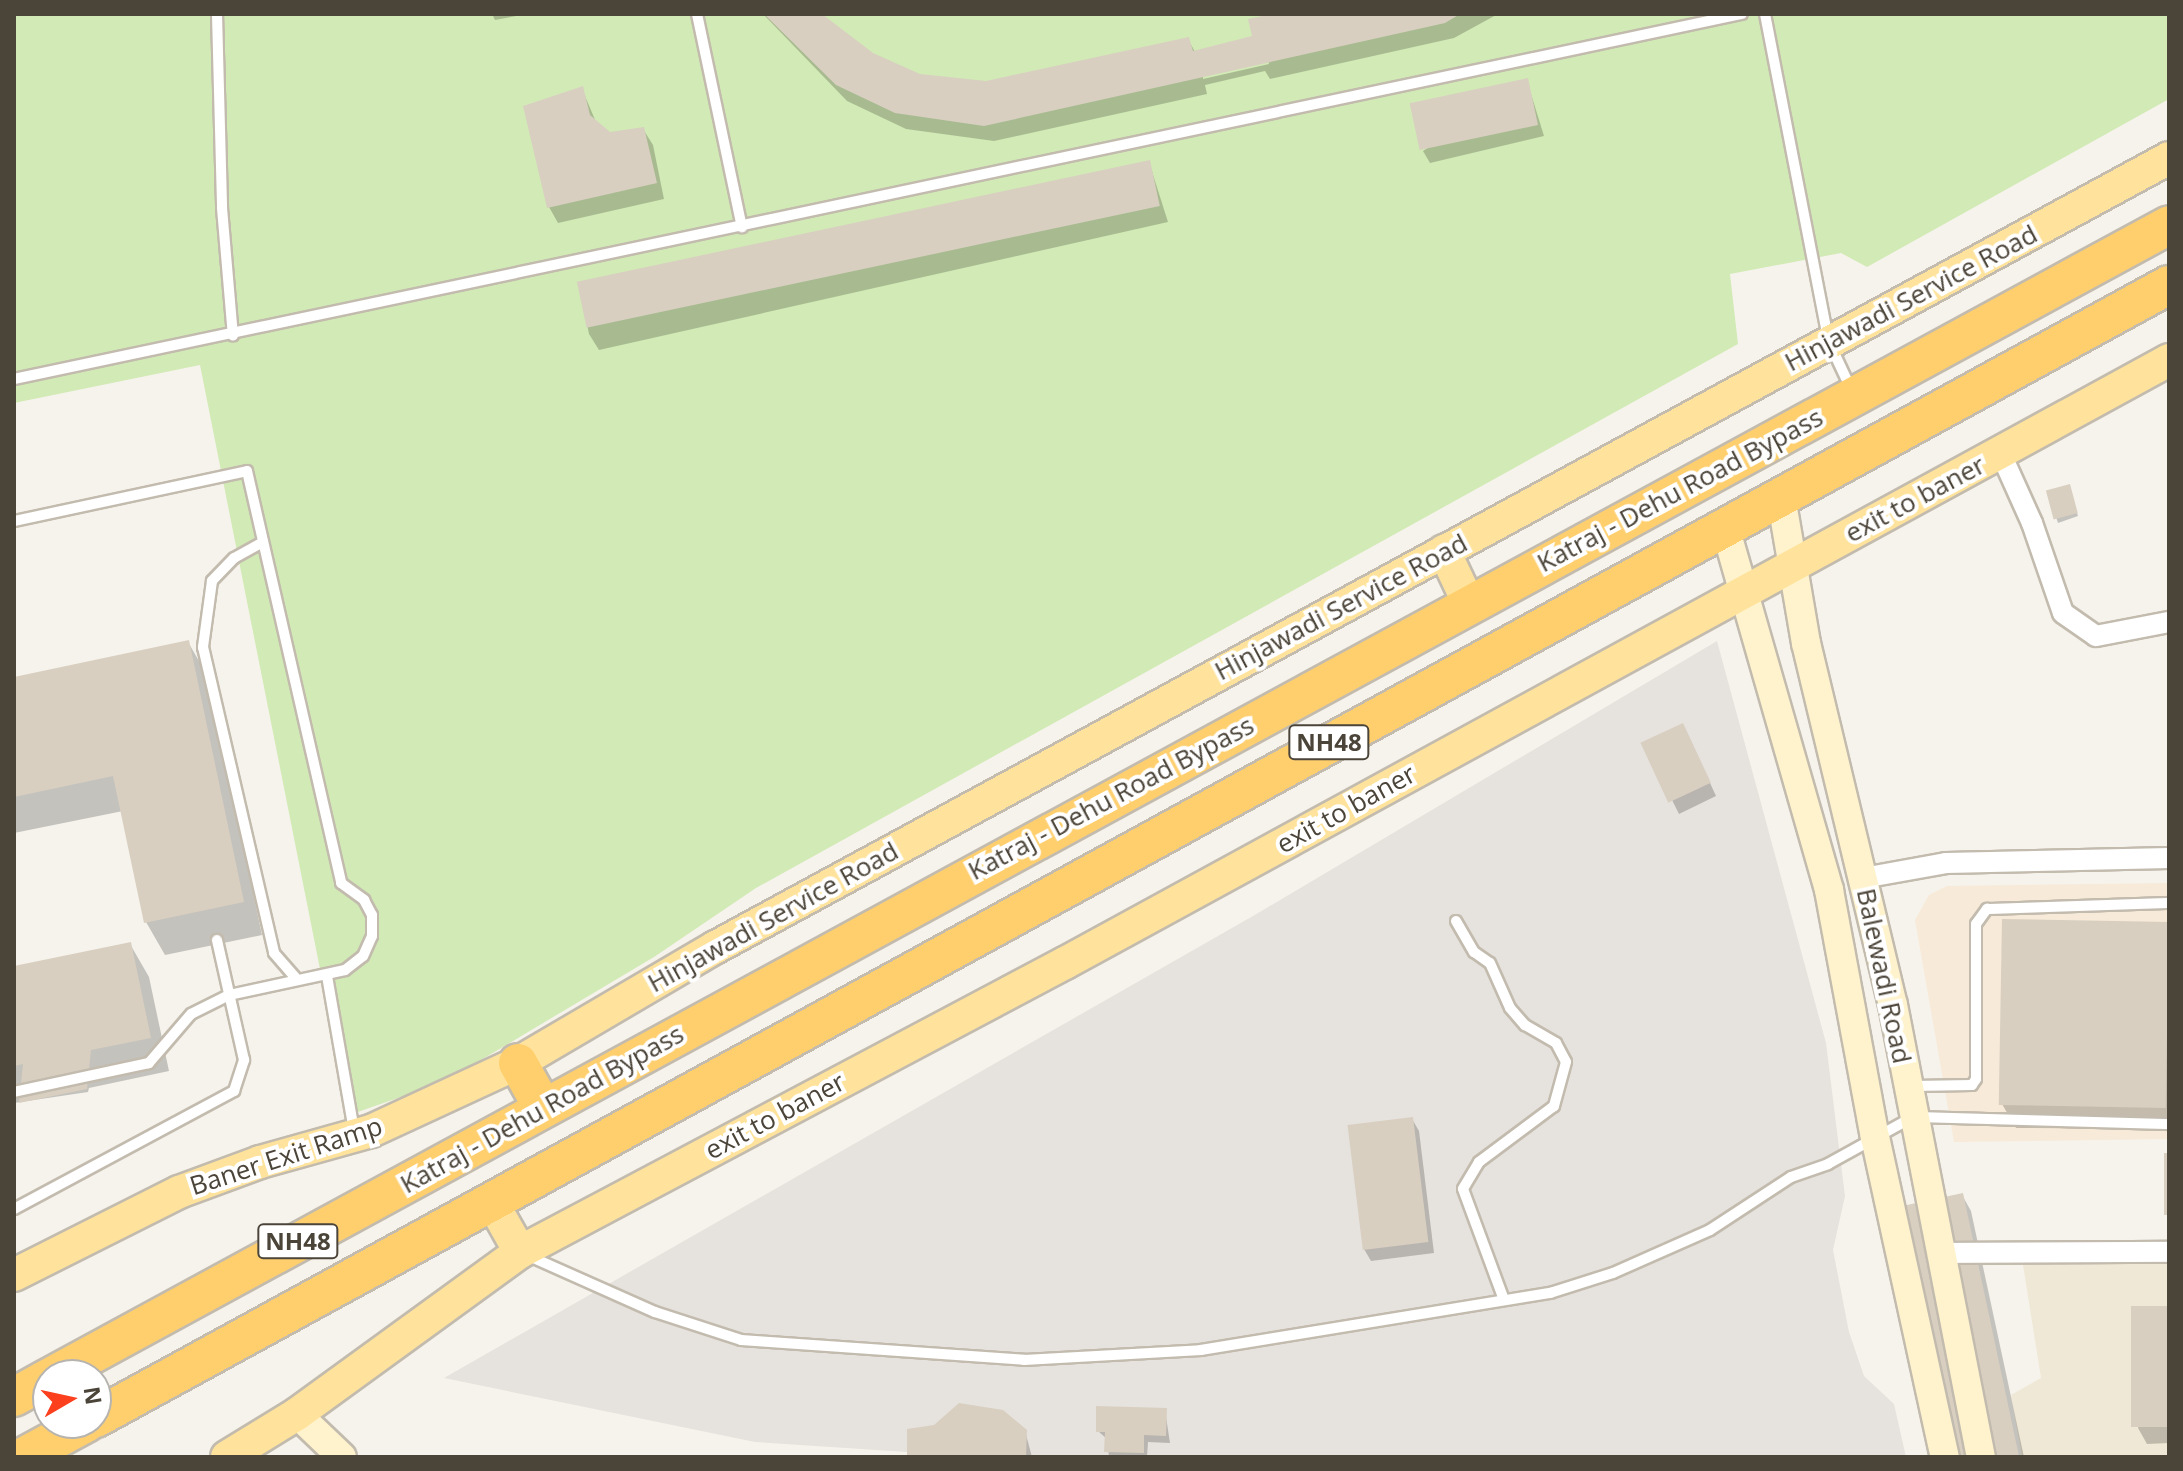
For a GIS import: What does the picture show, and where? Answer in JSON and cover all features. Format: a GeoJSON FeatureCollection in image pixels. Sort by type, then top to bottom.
{"type":"FeatureCollection","features":[{"type":"Feature","properties":{"kind":"highway","name":"Katraj - Dehu Road Bypass"},"geometry":{"type":"LineString","coordinates":[[83,1359],[2169,225]]}},
{"type":"Feature","properties":{"kind":"highway","name":"Katraj - Dehu Road Bypass"},"geometry":{"type":"LineString","coordinates":[[112,1409],[493,1204],[1047,895],[2169,285]]}},
{"type":"Feature","properties":{"kind":"highway"},"geometry":{"type":"LineString","coordinates":[[518,1063],[543,1108]]}},
{"type":"Feature","properties":{"kind":"highway"},"geometry":{"type":"LineString","coordinates":[[14,1397],[32,1387]]}},
{"type":"Feature","properties":{"kind":"highway"},"geometry":{"type":"LineString","coordinates":[[23,1457],[56,1439]]}},
{"type":"Feature","properties":{"kind":"main road","name":"Hinjawadi Service Road"},"geometry":{"type":"LineString","coordinates":[[518,1063],[716,947],[2169,158]]}},
{"type":"Feature","properties":{"kind":"main road","name":"exit to baner"},"geometry":{"type":"LineString","coordinates":[[520,1252],[1065,963],[2169,360]]}},
{"type":"Feature","properties":{"kind":"main road","name":"Balewadi Road"},"geometry":{"type":"LineString","coordinates":[[1781,497],[1806,643],[1863,878],[1908,1086],[1981,1457]]}},
{"type":"Feature","properties":{"kind":"main road","name":"Balewadi Road"},"geometry":{"type":"LineString","coordinates":[[1725,527],[1747,590],[1829,890],[1875,1137],[1945,1457]]}},
{"type":"Feature","properties":{"kind":"main road"},"geometry":{"type":"LineString","coordinates":[[1444,551],[1469,604]]}},
{"type":"Feature","properties":{"kind":"main road","name":"Baner Exit Ramp"},"geometry":{"type":"LineString","coordinates":[[14,1275],[179,1192],[260,1162],[355,1136],[518,1063]]}},
{"type":"Feature","properties":{"kind":"main road"},"geometry":{"type":"LineString","coordinates":[[227,1457],[297,1414],[520,1252],[493,1204]]}},
{"type":"Feature","properties":{"kind":"main road"},"geometry":{"type":"LineString","coordinates":[[297,1414],[342,1457]]}},
{"type":"Feature","properties":{"kind":"street"},"geometry":{"type":"LineString","coordinates":[[2001,454],[2032,523],[2063,613],[2096,636],[2169,622]]}},
{"type":"Feature","properties":{"kind":"street"},"geometry":{"type":"LineString","coordinates":[[1863,878],[1946,863],[2169,858]]}},
{"type":"Feature","properties":{"kind":"street"},"geometry":{"type":"LineString","coordinates":[[1941,1253],[2169,1252]]}},
{"type":"Feature","properties":{"kind":"lane"},"geometry":{"type":"LineString","coordinates":[[217,14],[222,208],[233,336]]}},
{"type":"Feature","properties":{"kind":"lane"},"geometry":{"type":"LineString","coordinates":[[697,14],[742,227]]}},
{"type":"Feature","properties":{"kind":"lane"},"geometry":{"type":"LineString","coordinates":[[14,379],[233,336],[1742,14]]}},
{"type":"Feature","properties":{"kind":"lane"},"geometry":{"type":"LineString","coordinates":[[1765,14],[1829,342],[1854,395]]}},
{"type":"Feature","properties":{"kind":"lane"},"geometry":{"type":"LineString","coordinates":[[14,521],[247,471],[341,883],[364,900],[372,915],[372,936],[363,956],[327,976],[312,981],[295,977],[229,995],[191,1014],[149,1063],[14,1092]]}},
{"type":"Feature","properties":{"kind":"lane"},"geometry":{"type":"LineString","coordinates":[[263,542],[234,558],[212,581],[203,647],[274,953],[295,977]]}},
{"type":"Feature","properties":{"kind":"lane"},"geometry":{"type":"LineString","coordinates":[[1908,1086],[1972,1085],[1976,1079],[1976,924],[1981,915],[1997,906],[2169,903]]}},
{"type":"Feature","properties":{"kind":"lane"},"geometry":{"type":"LineString","coordinates":[[1456,921],[1474,952],[1490,963],[1510,1008],[1525,1025],[1556,1043],[1566,1062],[1554,1106],[1533,1127],[1479,1162],[1463,1189],[1504,1300]]}},
{"type":"Feature","properties":{"kind":"lane"},"geometry":{"type":"LineString","coordinates":[[14,1209],[234,1091],[244,1060],[217,940]]}},
{"type":"Feature","properties":{"kind":"lane"},"geometry":{"type":"LineString","coordinates":[[327,976],[355,1136]]}},
{"type":"Feature","properties":{"kind":"lane"},"geometry":{"type":"LineString","coordinates":[[520,1252],[655,1312],[741,1340],[1024,1360],[1201,1350],[1550,1293],[1657,1256],[1761,1200],[1791,1177],[1828,1164],[1913,1117],[2169,1124]]}},
{"type":"Feature","properties":{"kind":"shaded area"},"geometry":{"type":"Polygon","coordinates":[[[1717,641],[1826,1043],[1845,1196],[1833,1250],[1849,1332],[1864,1376],[1894,1404],[1906,1457],[983,1457],[755,1442],[444,1378],[1253,916],[1717,641]]]}},
{"type":"Feature","properties":{"kind":"shaded area"},"geometry":{"type":"Polygon","coordinates":[[[2169,883],[2169,1139],[1954,1142],[1915,920],[1929,895],[1947,886],[2169,883]]]}},
{"type":"Feature","properties":{"kind":"shaded area"},"geometry":{"type":"Polygon","coordinates":[[[2169,1263],[2169,1457],[2022,1457],[2011,1395],[2041,1378],[2023,1265],[2169,1263]]]}},
{"type":"Feature","properties":{"kind":"green space"},"geometry":{"type":"Polygon","coordinates":[[[14,14],[2169,14],[2169,99],[1867,267],[1841,253],[1730,274],[1738,344],[756,888],[654,957],[444,1082],[349,1115],[200,365],[14,403],[14,14]]]}},
{"type":"Feature","properties":{"kind":"building"},"geometry":{"type":"Polygon","coordinates":[[[764,14],[822,14],[873,53],[920,74],[986,81],[1189,37],[1193,51],[1252,36],[1248,19],[1272,14],[1460,14],[1445,23],[984,126],[895,113],[836,85],[764,14]]]}},
{"type":"Feature","properties":{"kind":"building"},"geometry":{"type":"Polygon","coordinates":[[[1528,78],[1538,125],[1420,150],[1410,103],[1528,78]]]}},
{"type":"Feature","properties":{"kind":"building"},"geometry":{"type":"Polygon","coordinates":[[[583,86],[590,115],[610,132],[644,127],[657,183],[547,208],[523,106],[583,86]]]}},
{"type":"Feature","properties":{"kind":"building"},"geometry":{"type":"Polygon","coordinates":[[[1150,160],[1160,206],[587,328],[577,282],[1150,160]]]}},
{"type":"Feature","properties":{"kind":"building"},"geometry":{"type":"Polygon","coordinates":[[[2070,484],[2078,513],[2054,519],[2046,490],[2070,484]]]}},
{"type":"Feature","properties":{"kind":"building"},"geometry":{"type":"Polygon","coordinates":[[[189,640],[244,902],[144,923],[113,776],[14,797],[14,677],[189,640]]]}},
{"type":"Feature","properties":{"kind":"building"},"geometry":{"type":"Polygon","coordinates":[[[1683,723],[1711,783],[1668,803],[1640,743],[1683,723]]]}},
{"type":"Feature","properties":{"kind":"building"},"geometry":{"type":"Polygon","coordinates":[[[2002,919],[2169,922],[2166,1108],[1999,1105],[2002,919]]]}},
{"type":"Feature","properties":{"kind":"building"},"geometry":{"type":"Polygon","coordinates":[[[131,942],[151,1038],[91,1050],[87,1089],[19,1103],[23,1064],[14,1066],[14,966],[131,942]]]}},
{"type":"Feature","properties":{"kind":"building"},"geometry":{"type":"Polygon","coordinates":[[[1413,1117],[1428,1242],[1363,1250],[1347,1125],[1413,1117]]]}},
{"type":"Feature","properties":{"kind":"building"},"geometry":{"type":"Polygon","coordinates":[[[2164,1153],[2169,1153],[2169,1215],[2164,1215],[2164,1153]]]}},
{"type":"Feature","properties":{"kind":"building"},"geometry":{"type":"Polygon","coordinates":[[[1963,1193],[2019,1457],[1937,1457],[1885,1210],[1963,1193]]]}},
{"type":"Feature","properties":{"kind":"building"},"geometry":{"type":"Polygon","coordinates":[[[2131,1306],[2169,1306],[2169,1427],[2131,1427],[2131,1306]]]}},
{"type":"Feature","properties":{"kind":"building"},"geometry":{"type":"Polygon","coordinates":[[[959,1403],[1003,1410],[1027,1430],[1026,1457],[907,1457],[907,1429],[934,1425],[959,1403]]]}},
{"type":"Feature","properties":{"kind":"building"},"geometry":{"type":"Polygon","coordinates":[[[1096,1406],[1167,1408],[1166,1436],[1144,1435],[1144,1453],[1104,1452],[1105,1432],[1096,1432],[1096,1406]]]}}]}
